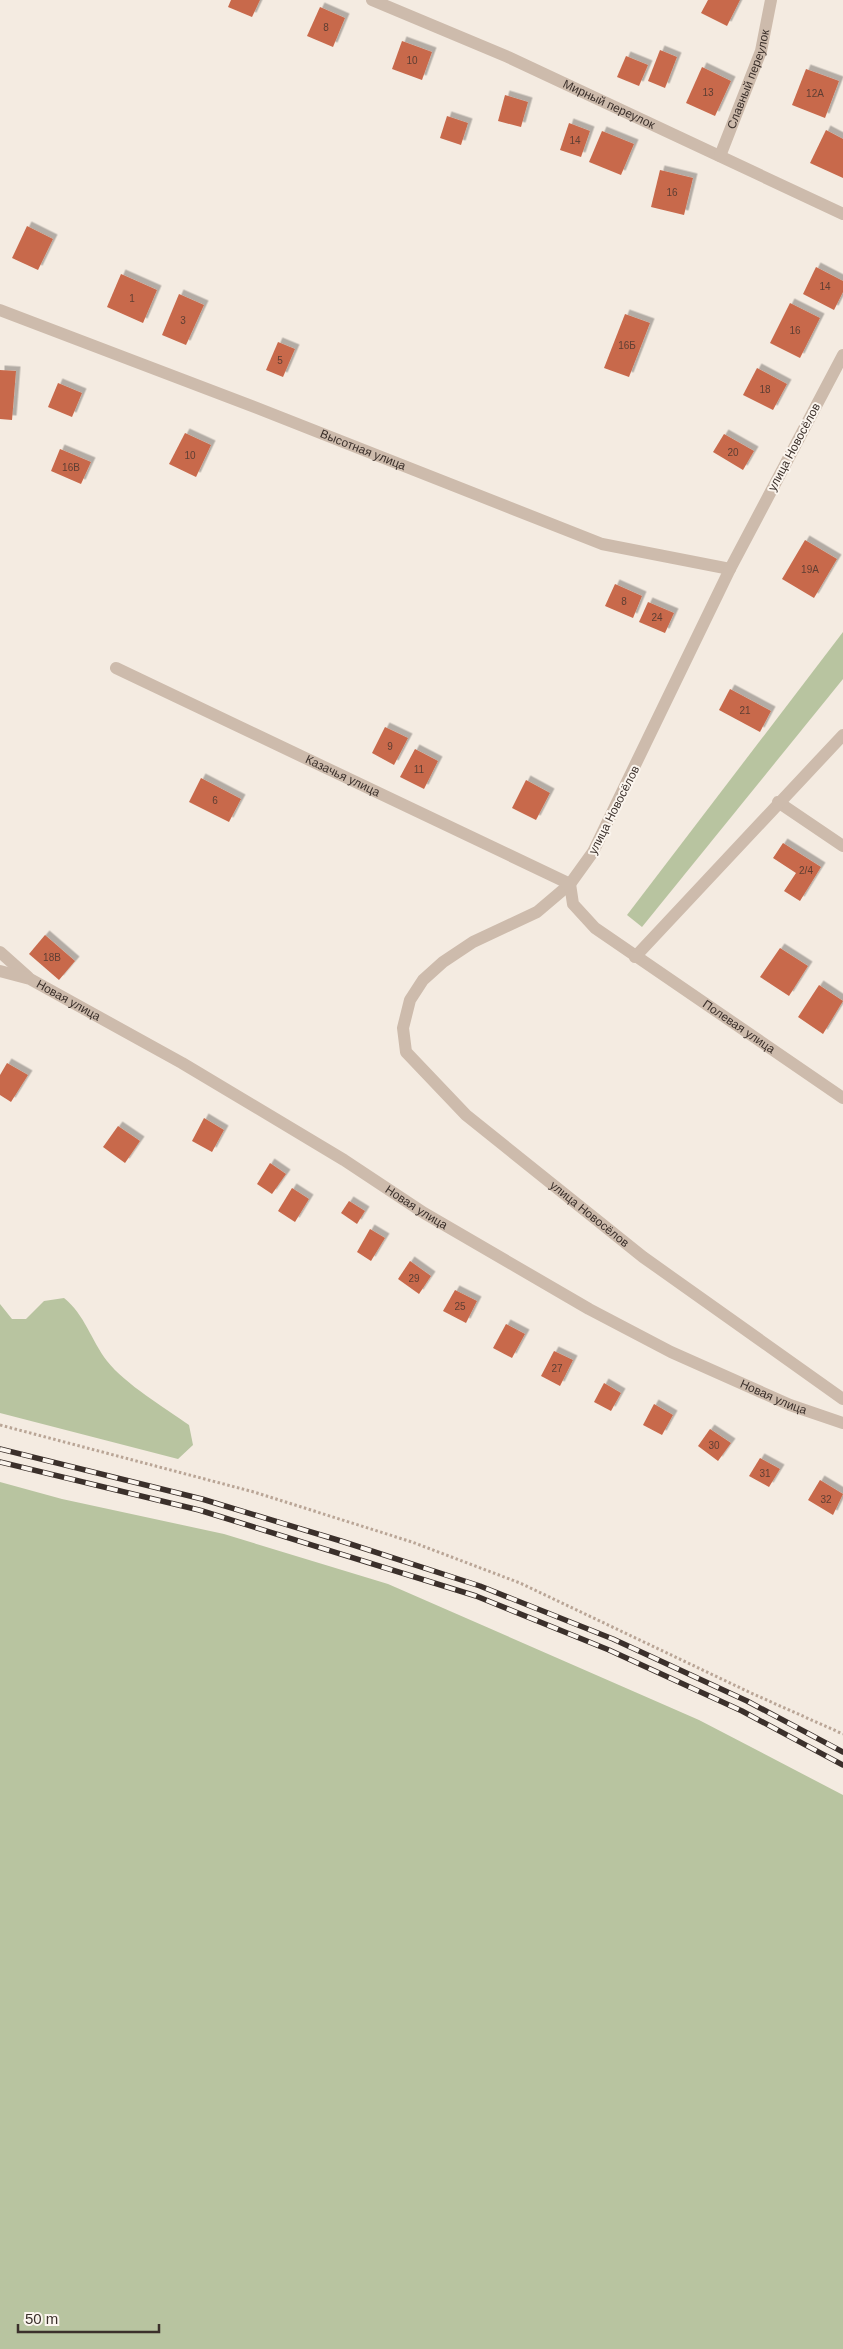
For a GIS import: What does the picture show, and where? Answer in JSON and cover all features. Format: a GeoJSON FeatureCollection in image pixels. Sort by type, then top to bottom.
{"type":"FeatureCollection","features":[{"type":"Feature","properties":{"kind":"street","name":"Мирный переулок"},"geometry":{"type":"LineString","coordinates":[[372,0],[508,57],[843,214]]}},
{"type":"Feature","properties":{"kind":"street","name":"Славный переулок"},"geometry":{"type":"LineString","coordinates":[[720,156],[761,51],[770,0]]}},
{"type":"Feature","properties":{"kind":"street","name":"Высотная улица"},"geometry":{"type":"LineString","coordinates":[[0,310],[257,408],[602,544],[730,569]]}},
{"type":"Feature","properties":{"kind":"street","name":"улица Новосёлов"},"geometry":{"type":"LineString","coordinates":[[843,355],[730,569],[612,817],[593,852],[570,884],[537,912],[473,942],[443,962],[423,980],[410,1000],[403,1028],[406,1052],[466,1115],[643,1257],[843,1399]]}},
{"type":"Feature","properties":{"kind":"street","name":"Казачья улица"},"geometry":{"type":"LineString","coordinates":[[116,668],[570,884]]}},
{"type":"Feature","properties":{"kind":"street"},"geometry":{"type":"LineString","coordinates":[[635,957],[778,802],[843,735]]}},
{"type":"Feature","properties":{"kind":"street"},"geometry":{"type":"LineString","coordinates":[[778,802],[843,846]]}},
{"type":"Feature","properties":{"kind":"street","name":"Полевая улица"},"geometry":{"type":"LineString","coordinates":[[570,884],[573,904],[595,928],[843,1098]]}},
{"type":"Feature","properties":{"kind":"street"},"geometry":{"type":"LineString","coordinates":[[0,952],[30,979]]}},
{"type":"Feature","properties":{"kind":"street","name":"Новая улица"},"geometry":{"type":"LineString","coordinates":[[0,971],[30,979],[182,1063],[344,1160],[424,1213],[590,1309],[671,1352],[790,1406],[843,1423]]}},
{"type":"Feature","properties":{"kind":"path"},"geometry":{"type":"LineString","coordinates":[[0,1425],[254,1492],[412,1542],[520,1582],[751,1693],[843,1734]]}},
{"type":"Feature","properties":{"kind":"green space"},"geometry":{"type":"Polygon","coordinates":[[[843,632],[843,679],[642,927],[627,915],[843,632]]]}},
{"type":"Feature","properties":{"kind":"green space"},"geometry":{"type":"Polygon","coordinates":[[[64,1298],[83,1320],[101,1353],[115,1370],[146,1395],[189,1425],[193,1445],[178,1459],[0,1413],[0,1304],[12,1319],[26,1319],[44,1301],[64,1298]]]}},
{"type":"Feature","properties":{"kind":"green space"},"geometry":{"type":"Polygon","coordinates":[[[0,1482],[62,1499],[224,1534],[388,1584],[699,1720],[843,1795],[843,2349],[0,2349],[0,1482]]]}},
{"type":"Feature","properties":{"kind":"building"},"geometry":{"type":"Polygon","coordinates":[[[231,0],[260,0],[252,17],[228,7],[231,0]]]}},
{"type":"Feature","properties":{"kind":"building"},"geometry":{"type":"Polygon","coordinates":[[[708,0],[740,0],[727,26],[701,13],[708,0]]]}},
{"type":"Feature","properties":{"kind":"building"},"geometry":{"type":"Polygon","coordinates":[[[320,7],[345,18],[333,47],[307,36],[320,7]]]}},
{"type":"Feature","properties":{"kind":"building"},"geometry":{"type":"Polygon","coordinates":[[[402,41],[432,52],[422,80],[392,69],[402,41]]]}},
{"type":"Feature","properties":{"kind":"building"},"geometry":{"type":"Polygon","coordinates":[[[660,50],[677,57],[665,88],[648,81],[660,50]]]}},
{"type":"Feature","properties":{"kind":"building"},"geometry":{"type":"Polygon","coordinates":[[[626,56],[648,65],[639,86],[617,77],[626,56]]]}},
{"type":"Feature","properties":{"kind":"building"},"geometry":{"type":"Polygon","coordinates":[[[702,67],[731,81],[715,116],[686,103],[702,67]]]}},
{"type":"Feature","properties":{"kind":"building"},"geometry":{"type":"Polygon","coordinates":[[[806,69],[839,81],[825,118],[792,105],[806,69]]]}},
{"type":"Feature","properties":{"kind":"building"},"geometry":{"type":"Polygon","coordinates":[[[505,95],[528,102],[521,127],[498,121],[505,95]]]}},
{"type":"Feature","properties":{"kind":"building"},"geometry":{"type":"Polygon","coordinates":[[[447,116],[468,123],[461,145],[440,138],[447,116]]]}},
{"type":"Feature","properties":{"kind":"building"},"geometry":{"type":"Polygon","coordinates":[[[569,123],[590,131],[581,157],[560,150],[569,123]]]}},
{"type":"Feature","properties":{"kind":"building"},"geometry":{"type":"Polygon","coordinates":[[[826,130],[843,139],[843,178],[810,163],[826,130]]]}},
{"type":"Feature","properties":{"kind":"building"},"geometry":{"type":"Polygon","coordinates":[[[602,131],[634,144],[621,175],[589,162],[602,131]]]}},
{"type":"Feature","properties":{"kind":"building"},"geometry":{"type":"Polygon","coordinates":[[[660,170],[693,178],[684,215],[651,207],[660,170]]]}},
{"type":"Feature","properties":{"kind":"building"},"geometry":{"type":"Polygon","coordinates":[[[27,226],[53,239],[38,270],[12,258],[27,226]]]}},
{"type":"Feature","properties":{"kind":"building"},"geometry":{"type":"Polygon","coordinates":[[[816,267],[843,281],[843,292],[834,310],[803,294],[816,267]]]}},
{"type":"Feature","properties":{"kind":"building"},"geometry":{"type":"Polygon","coordinates":[[[121,274],[157,290],[143,323],[107,307],[121,274]]]}},
{"type":"Feature","properties":{"kind":"building"},"geometry":{"type":"Polygon","coordinates":[[[179,294],[204,305],[186,345],[162,335],[179,294]]]}},
{"type":"Feature","properties":{"kind":"building"},"geometry":{"type":"Polygon","coordinates":[[[790,303],[820,318],[800,358],[770,343],[790,303]]]}},
{"type":"Feature","properties":{"kind":"building"},"geometry":{"type":"Polygon","coordinates":[[[625,314],[650,323],[629,377],[604,368],[625,314]]]}},
{"type":"Feature","properties":{"kind":"building"},"geometry":{"type":"Polygon","coordinates":[[[278,342],[295,349],[283,377],[266,370],[278,342]]]}},
{"type":"Feature","properties":{"kind":"building"},"geometry":{"type":"Polygon","coordinates":[[[757,368],[787,384],[773,410],[743,395],[757,368]]]}},
{"type":"Feature","properties":{"kind":"building"},"geometry":{"type":"Polygon","coordinates":[[[0,370],[16,371],[12,420],[0,419],[0,370]]]}},
{"type":"Feature","properties":{"kind":"building"},"geometry":{"type":"Polygon","coordinates":[[[58,383],[82,393],[72,417],[48,407],[58,383]]]}},
{"type":"Feature","properties":{"kind":"building"},"geometry":{"type":"Polygon","coordinates":[[[185,433],[211,445],[196,477],[169,464],[185,433]]]}},
{"type":"Feature","properties":{"kind":"building"},"geometry":{"type":"Polygon","coordinates":[[[724,434],[754,451],[743,470],[713,452],[724,434]]]}},
{"type":"Feature","properties":{"kind":"building"},"geometry":{"type":"Polygon","coordinates":[[[60,449],[91,462],[81,484],[51,471],[60,449]]]}},
{"type":"Feature","properties":{"kind":"building"},"geometry":{"type":"Polygon","coordinates":[[[805,540],[837,559],[814,598],[782,579],[805,540]]]}},
{"type":"Feature","properties":{"kind":"building"},"geometry":{"type":"Polygon","coordinates":[[[615,584],[642,596],[633,618],[605,606],[615,584]]]}},
{"type":"Feature","properties":{"kind":"building"},"geometry":{"type":"Polygon","coordinates":[[[648,602],[674,613],[665,633],[639,622],[648,602]]]}},
{"type":"Feature","properties":{"kind":"building"},"geometry":{"type":"Polygon","coordinates":[[[730,689],[771,711],[760,732],[719,710],[730,689]]]}},
{"type":"Feature","properties":{"kind":"building"},"geometry":{"type":"Polygon","coordinates":[[[385,727],[408,738],[394,765],[372,753],[385,727]]]}},
{"type":"Feature","properties":{"kind":"building"},"geometry":{"type":"Polygon","coordinates":[[[415,749],[438,761],[424,789],[400,777],[415,749]]]}},
{"type":"Feature","properties":{"kind":"building"},"geometry":{"type":"Polygon","coordinates":[[[201,778],[241,799],[229,822],[189,802],[201,778]]]}},
{"type":"Feature","properties":{"kind":"building"},"geometry":{"type":"Polygon","coordinates":[[[526,780],[550,793],[536,820],[512,808],[526,780]]]}},
{"type":"Feature","properties":{"kind":"building"},"geometry":{"type":"Polygon","coordinates":[[[783,843],[821,867],[800,901],[784,891],[796,873],[773,858],[783,843]]]}},
{"type":"Feature","properties":{"kind":"building"},"geometry":{"type":"Polygon","coordinates":[[[45,935],[75,961],[59,980],[29,954],[45,935]]]}},
{"type":"Feature","properties":{"kind":"building"},"geometry":{"type":"Polygon","coordinates":[[[780,948],[808,966],[789,996],[760,977],[780,948]]]}},
{"type":"Feature","properties":{"kind":"building"},"geometry":{"type":"Polygon","coordinates":[[[819,985],[843,1001],[823,1034],[798,1017],[819,985]]]}},
{"type":"Feature","properties":{"kind":"building"},"geometry":{"type":"Polygon","coordinates":[[[7,1063],[28,1075],[11,1102],[0,1095],[0,1075],[7,1063]]]}},
{"type":"Feature","properties":{"kind":"building"},"geometry":{"type":"Polygon","coordinates":[[[204,1118],[224,1130],[212,1152],[192,1141],[204,1118]]]}},
{"type":"Feature","properties":{"kind":"building"},"geometry":{"type":"Polygon","coordinates":[[[118,1126],[140,1141],[125,1163],[103,1147],[118,1126]]]}},
{"type":"Feature","properties":{"kind":"building"},"geometry":{"type":"Polygon","coordinates":[[[270,1163],[286,1174],[272,1194],[257,1184],[270,1163]]]}},
{"type":"Feature","properties":{"kind":"building"},"geometry":{"type":"Polygon","coordinates":[[[292,1188],[309,1199],[295,1222],[278,1211],[292,1188]]]}},
{"type":"Feature","properties":{"kind":"building"},"geometry":{"type":"Polygon","coordinates":[[[349,1201],[365,1211],[357,1224],[341,1213],[349,1201]]]}},
{"type":"Feature","properties":{"kind":"building"},"geometry":{"type":"Polygon","coordinates":[[[370,1229],[385,1238],[371,1261],[357,1252],[370,1229]]]}},
{"type":"Feature","properties":{"kind":"building"},"geometry":{"type":"Polygon","coordinates":[[[410,1261],[431,1276],[419,1294],[398,1279],[410,1261]]]}},
{"type":"Feature","properties":{"kind":"building"},"geometry":{"type":"Polygon","coordinates":[[[455,1290],[477,1301],[466,1323],[443,1311],[455,1290]]]}},
{"type":"Feature","properties":{"kind":"building"},"geometry":{"type":"Polygon","coordinates":[[[506,1324],[525,1334],[512,1358],[493,1348],[506,1324]]]}},
{"type":"Feature","properties":{"kind":"building"},"geometry":{"type":"Polygon","coordinates":[[[554,1351],[573,1360],[560,1386],[541,1376],[554,1351]]]}},
{"type":"Feature","properties":{"kind":"building"},"geometry":{"type":"Polygon","coordinates":[[[604,1383],[621,1393],[611,1411],[594,1402],[604,1383]]]}},
{"type":"Feature","properties":{"kind":"building"},"geometry":{"type":"Polygon","coordinates":[[[654,1404],[673,1415],[662,1435],[643,1425],[654,1404]]]}},
{"type":"Feature","properties":{"kind":"building"},"geometry":{"type":"Polygon","coordinates":[[[710,1429],[731,1443],[718,1461],[698,1446],[710,1429]]]}},
{"type":"Feature","properties":{"kind":"building"},"geometry":{"type":"Polygon","coordinates":[[[760,1458],[780,1469],[769,1487],[749,1476],[760,1458]]]}},
{"type":"Feature","properties":{"kind":"building"},"geometry":{"type":"Polygon","coordinates":[[[820,1480],[843,1494],[833,1515],[808,1500],[820,1480]]]}},
{"type":"Feature","properties":{"kind":"railway"},"geometry":{"type":"LineString","coordinates":[[0,1449],[202,1499],[480,1586],[613,1639],[747,1701],[843,1752]]}},
{"type":"Feature","properties":{"kind":"railway"},"geometry":{"type":"LineString","coordinates":[[0,1462],[199,1510],[476,1596],[609,1650],[742,1711],[843,1765]]}}]}
